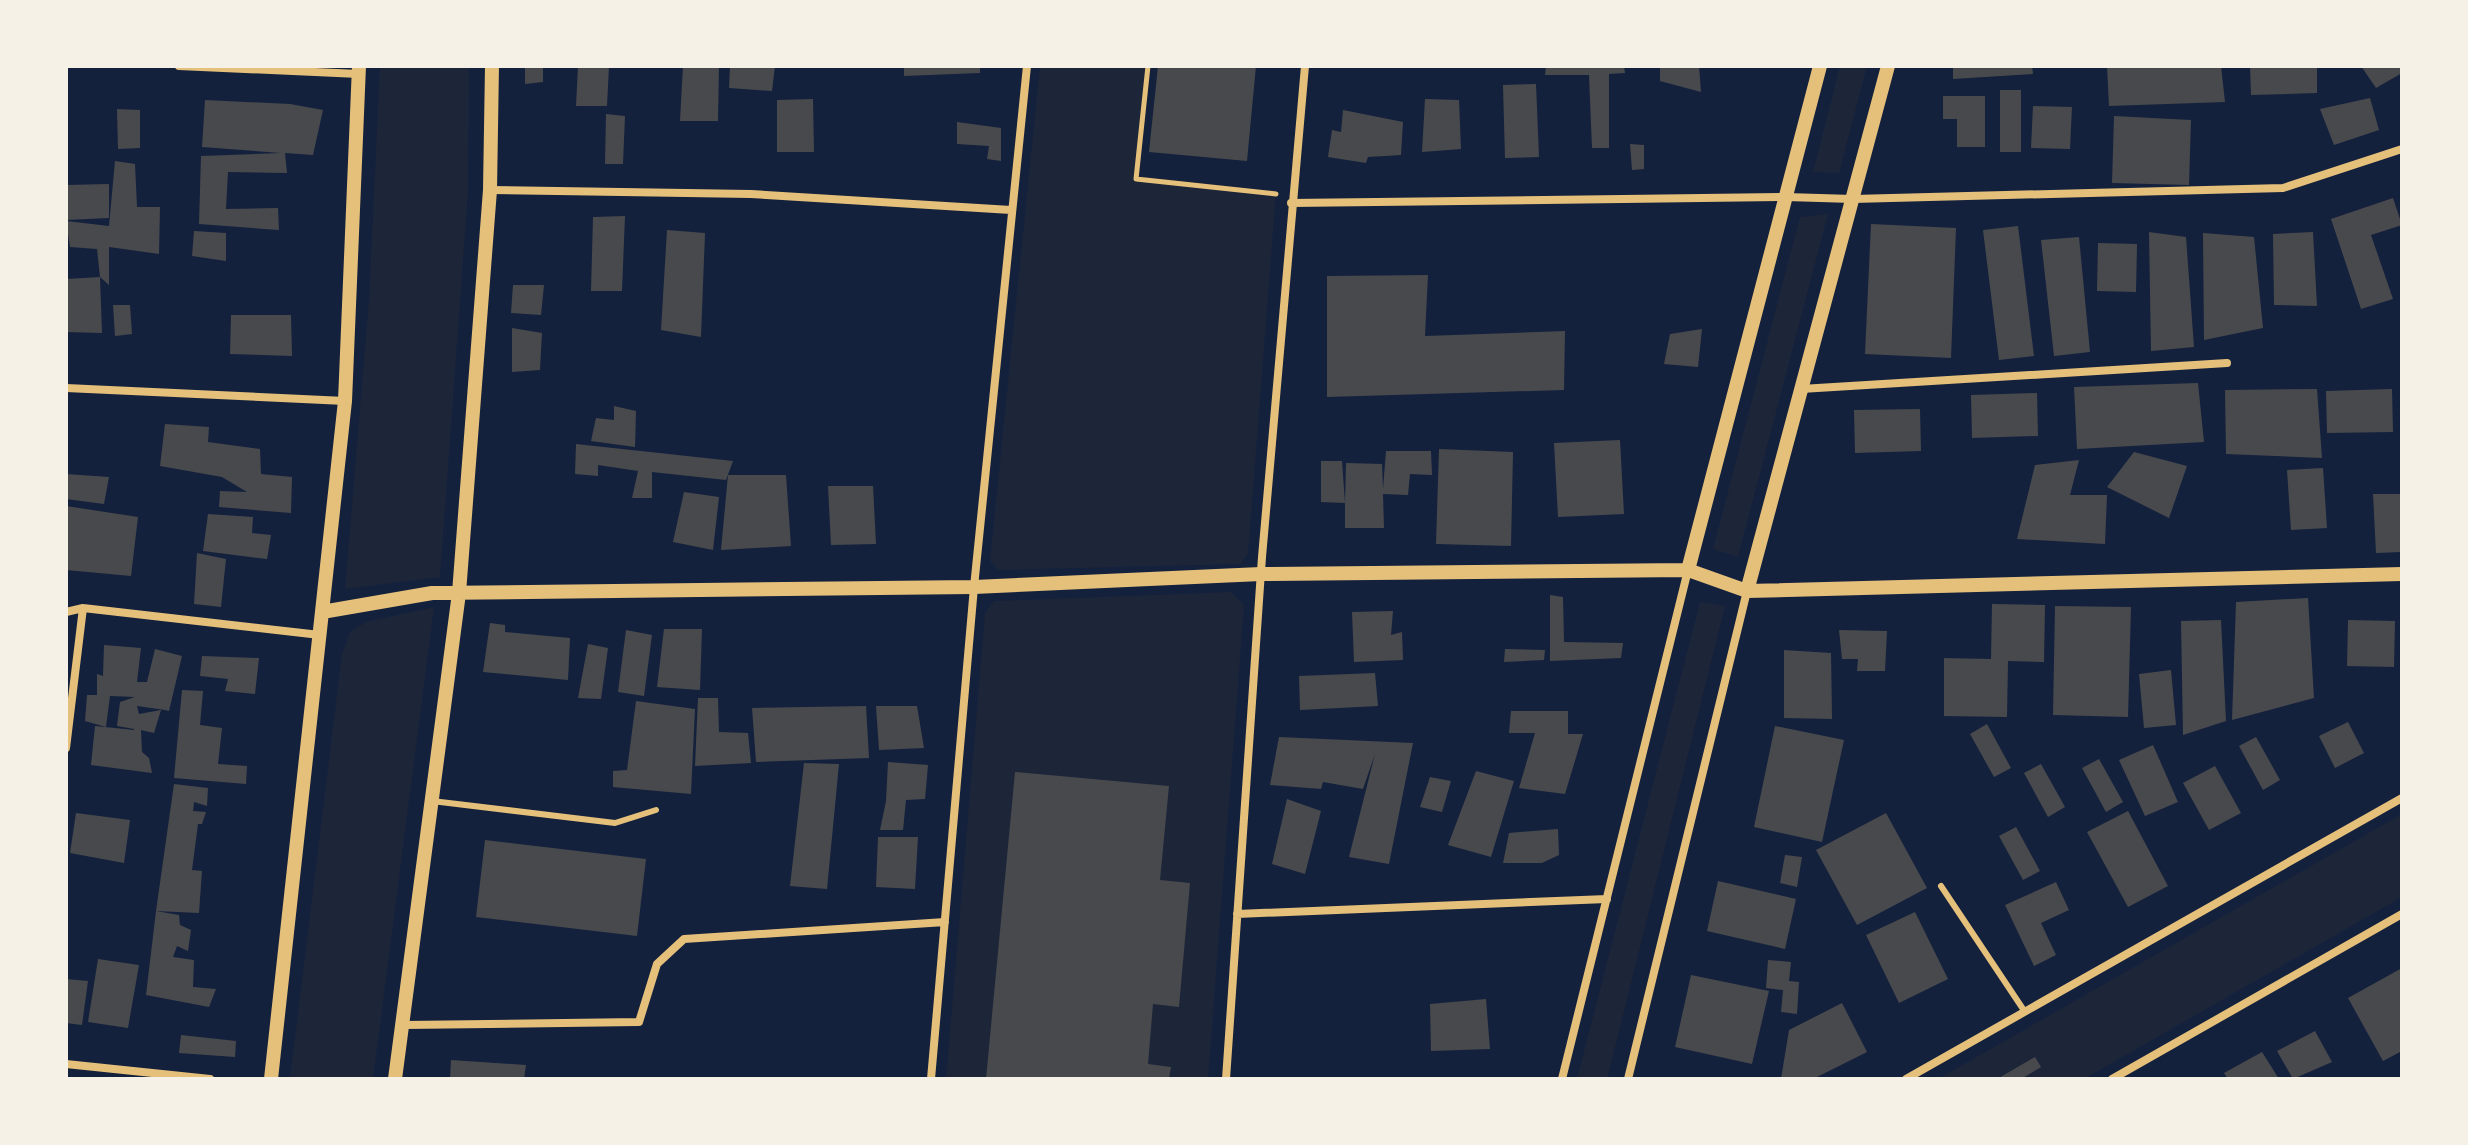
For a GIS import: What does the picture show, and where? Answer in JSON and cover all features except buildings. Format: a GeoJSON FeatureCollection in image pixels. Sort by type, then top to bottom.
{"type":"FeatureCollection","features":[{"type":"Feature","properties":{"kind":"street"},"geometry":{"type":"LineString","coordinates":[[179,66],[359,70],[345,401],[271,1079]]}},
{"type":"Feature","properties":{"kind":"street"},"geometry":{"type":"LineString","coordinates":[[395,1079],[459,593],[490,190],[492,66]]}},
{"type":"Feature","properties":{"kind":"street"},"geometry":{"type":"LineString","coordinates":[[931,1079],[974,587],[1027,66]]}},
{"type":"Feature","properties":{"kind":"street"},"geometry":{"type":"LineString","coordinates":[[1226,1079],[1261,574],[1305,66]]}},
{"type":"Feature","properties":{"kind":"street"},"geometry":{"type":"LineString","coordinates":[[1562,1079],[1688,570],[1820,66]]}},
{"type":"Feature","properties":{"kind":"street"},"geometry":{"type":"LineString","coordinates":[[1628,1079],[1747,591],[1888,66]]}},
{"type":"Feature","properties":{"kind":"street"},"geometry":{"type":"LineString","coordinates":[[1291,203],[1786,197],[1853,199],[2283,188],[2402,149]]}},
{"type":"Feature","properties":{"kind":"street"},"geometry":{"type":"LineString","coordinates":[[490,190],[751,194],[1011,210]]}},
{"type":"Feature","properties":{"kind":"street"},"geometry":{"type":"LineString","coordinates":[[1800,389],[2227,363]]}},
{"type":"Feature","properties":{"kind":"street"},"geometry":{"type":"LineString","coordinates":[[66,388],[345,401]]}},
{"type":"Feature","properties":{"kind":"street"},"geometry":{"type":"LineString","coordinates":[[322,612],[432,593],[974,587],[1261,574],[1688,570],[1747,591],[2402,574]]}},
{"type":"Feature","properties":{"kind":"street"},"geometry":{"type":"LineString","coordinates":[[66,612],[83,608],[320,635]]}},
{"type":"Feature","properties":{"kind":"street"},"geometry":{"type":"LineString","coordinates":[[66,748],[83,608]]}},
{"type":"Feature","properties":{"kind":"street"},"geometry":{"type":"LineString","coordinates":[[1906,1079],[2402,798]]}},
{"type":"Feature","properties":{"kind":"street"},"geometry":{"type":"LineString","coordinates":[[1237,914],[1607,899]]}},
{"type":"Feature","properties":{"kind":"street"},"geometry":{"type":"LineString","coordinates":[[2112,1079],[2402,914]]}},
{"type":"Feature","properties":{"kind":"street"},"geometry":{"type":"LineString","coordinates":[[404,1025],[639,1022],[657,964],[684,939],[945,922]]}},
{"type":"Feature","properties":{"kind":"street"},"geometry":{"type":"LineString","coordinates":[[66,1064],[210,1079]]}},
{"type":"Feature","properties":{"kind":"lane"},"geometry":{"type":"LineString","coordinates":[[432,801],[615,823],[656,810]]}},
{"type":"Feature","properties":{"kind":"lane"},"geometry":{"type":"LineString","coordinates":[[1941,886],[2025,1012]]}},
{"type":"Feature","properties":{"kind":"path"},"geometry":{"type":"LineString","coordinates":[[1148,66],[1136,179],[1276,194]]}},
{"type":"Feature","properties":{"kind":"shaded area"},"geometry":{"type":"Polygon","coordinates":[[[380,66],[469,66],[468,192],[440,577],[345,589],[369,300],[380,66]]]}},
{"type":"Feature","properties":{"kind":"shaded area"},"geometry":{"type":"Polygon","coordinates":[[[1040,66],[1151,66],[1139,176],[1276,191],[1248,554],[1240,564],[998,570],[990,561],[1040,66]]]}},
{"type":"Feature","properties":{"kind":"shaded area"},"geometry":{"type":"Polygon","coordinates":[[[1840,66],[1867,66],[1839,173],[1813,172],[1840,66]]]}},
{"type":"Feature","properties":{"kind":"shaded area"},"geometry":{"type":"Polygon","coordinates":[[[1828,214],[1738,557],[1713,549],[1800,217],[1828,214]]]}},
{"type":"Feature","properties":{"kind":"shaded area"},"geometry":{"type":"Polygon","coordinates":[[[1231,592],[1244,605],[1208,1079],[946,1079],[985,613],[994,601],[1231,592]]]}},
{"type":"Feature","properties":{"kind":"shaded area"},"geometry":{"type":"Polygon","coordinates":[[[1700,602],[1725,606],[1607,1079],[1577,1079],[1700,602]]]}},
{"type":"Feature","properties":{"kind":"shaded area"},"geometry":{"type":"Polygon","coordinates":[[[434,607],[373,1079],[290,1079],[342,654],[350,632],[366,622],[434,607]]]}},
{"type":"Feature","properties":{"kind":"shaded area"},"geometry":{"type":"Polygon","coordinates":[[[2402,814],[2402,897],[2084,1079],[1938,1079],[2402,814]]]}}]}
